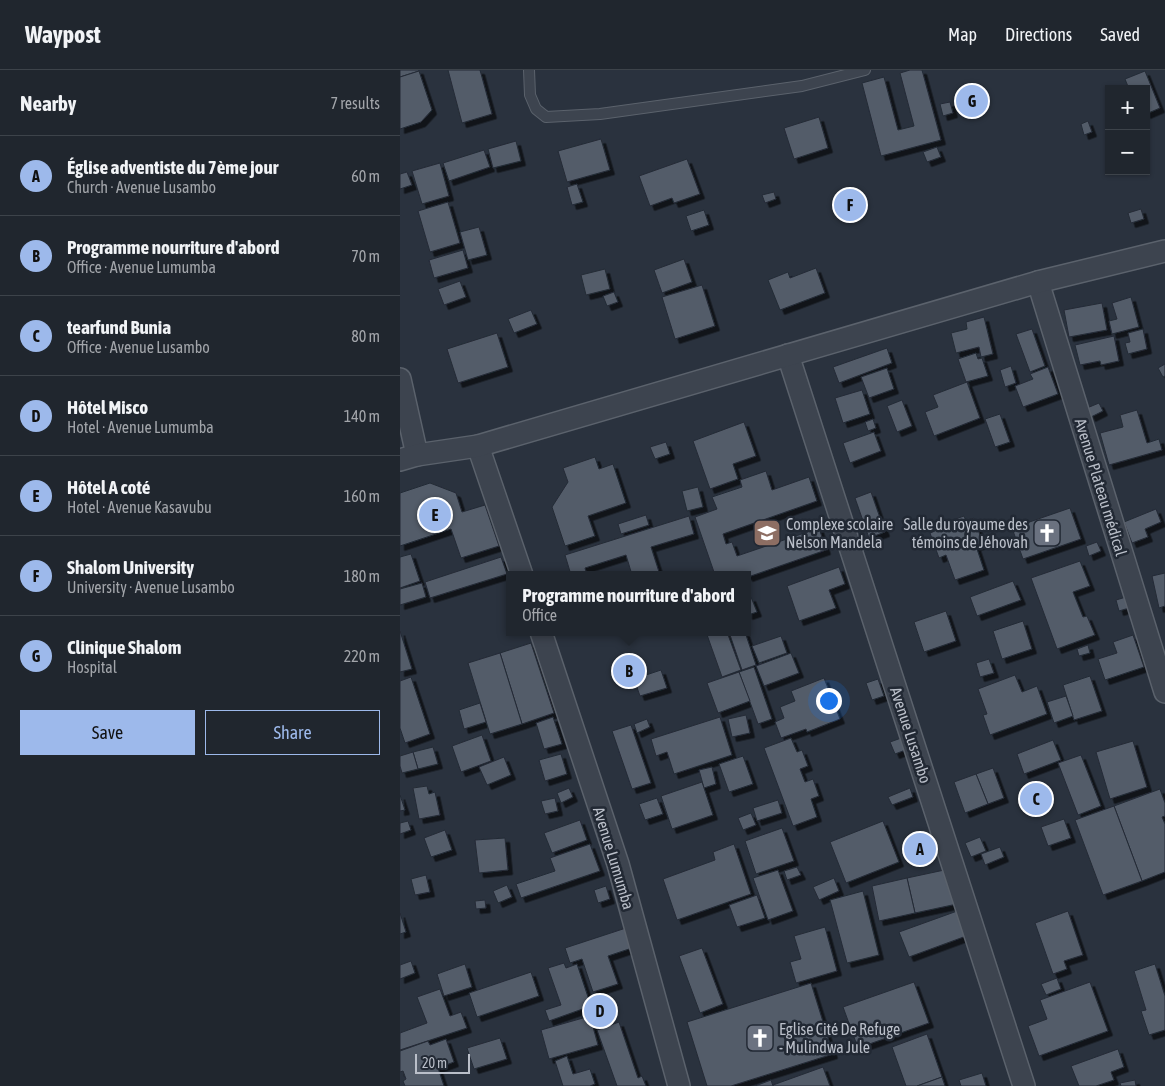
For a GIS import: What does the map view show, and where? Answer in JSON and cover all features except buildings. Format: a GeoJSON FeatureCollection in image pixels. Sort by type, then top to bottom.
{"type":"FeatureCollection","features":[{"type":"Feature","properties":{"kind":"street"},"geometry":{"type":"LineString","coordinates":[[400,379],[409,457],[478,446],[1038,282],[1165,251]]}},
{"type":"Feature","properties":{"kind":"street","name":"Avenue Plateau médical"},"geometry":{"type":"LineString","coordinates":[[1038,282],[1165,692]]}},
{"type":"Feature","properties":{"kind":"street","name":"Avenue Lusambo"},"geometry":{"type":"LineString","coordinates":[[788,356],[1024,1086]]}},
{"type":"Feature","properties":{"kind":"street"},"geometry":{"type":"LineString","coordinates":[[478,446],[521,571]]}},
{"type":"Feature","properties":{"kind":"street","name":"Avenue Lumumba"},"geometry":{"type":"LineString","coordinates":[[543,636],[618,864],[679,1086]]}},
{"type":"Feature","properties":{"kind":"lane"},"geometry":{"type":"LineString","coordinates":[[529,70],[530,94],[536,109],[546,117],[600,114],[802,86],[864,70]]}},
{"type":"Feature","properties":{"kind":"place","name":"Clinique Shalom"},"geometry":{"type":"Point","coordinates":[972,101]}},
{"type":"Feature","properties":{"kind":"place","name":"Shalom University"},"geometry":{"type":"Point","coordinates":[850,205]}},
{"type":"Feature","properties":{"kind":"place","name":"Hôtel A coté"},"geometry":{"type":"Point","coordinates":[435,515]}},
{"type":"Feature","properties":{"kind":"place","name":"Complexe scolaire Nelson Mandela"},"geometry":{"type":"Point","coordinates":[767,533]}},
{"type":"Feature","properties":{"kind":"place","name":"Salle du royaume des témoins de Jéhovah"},"geometry":{"type":"Point","coordinates":[1047,533]}},
{"type":"Feature","properties":{"kind":"place","name":"Programme nourriture d'abord"},"geometry":{"type":"Point","coordinates":[629,671]}},
{"type":"Feature","properties":{"kind":"place","name":"tearfund Bunia"},"geometry":{"type":"Point","coordinates":[1036,799]}},
{"type":"Feature","properties":{"kind":"place","name":"Église adventiste du 7ème jour"},"geometry":{"type":"Point","coordinates":[920,849]}},
{"type":"Feature","properties":{"kind":"place","name":"Hôtel Misco"},"geometry":{"type":"Point","coordinates":[600,1011]}},
{"type":"Feature","properties":{"kind":"place","name":"Eglise Cité De Refuge - Mulindwa Jule"},"geometry":{"type":"Point","coordinates":[760,1038]}}]}
